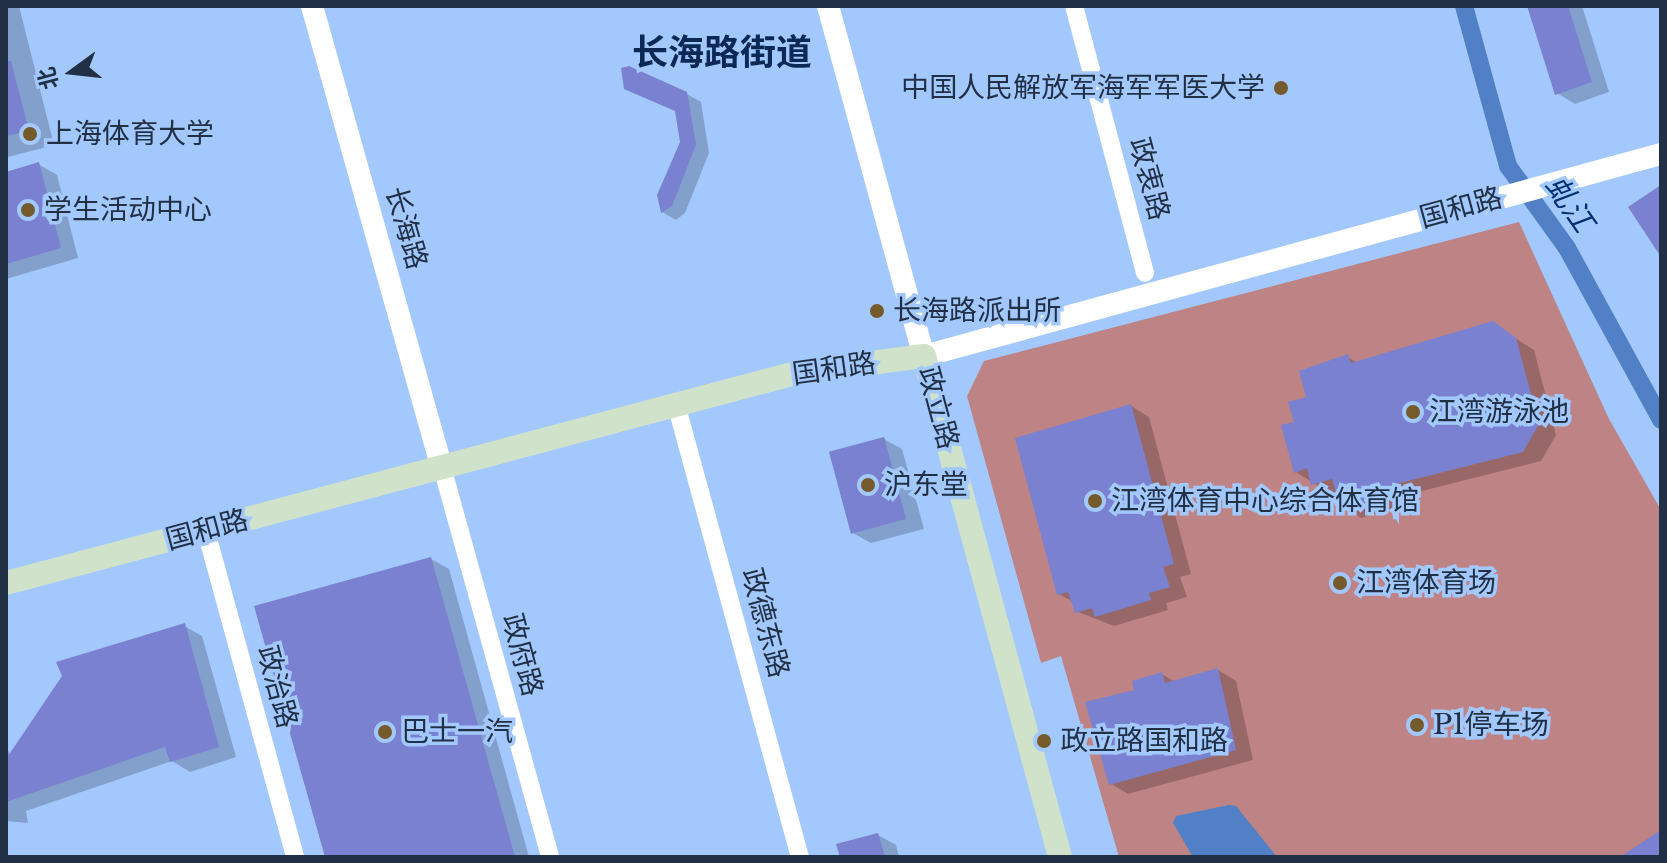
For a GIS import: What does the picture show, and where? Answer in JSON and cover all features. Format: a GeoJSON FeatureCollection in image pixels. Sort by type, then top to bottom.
{"type":"FeatureCollection","features":[{"type":"Feature","properties":{"kind":"main road","name":"国和路"},"geometry":{"type":"LineString","coordinates":[[6,583],[796,373],[924,356]]}},
{"type":"Feature","properties":{"kind":"main road","name":"政立路"},"geometry":{"type":"LineString","coordinates":[[924,356],[1060,857]]}},
{"type":"Feature","properties":{"kind":"street","name":"长海路"},"geometry":{"type":"LineString","coordinates":[[312,6],[442,467]]}},
{"type":"Feature","properties":{"kind":"street","name":"政立路"},"geometry":{"type":"LineString","coordinates":[[828,6],[924,356]]}},
{"type":"Feature","properties":{"kind":"street","name":"政衷路"},"geometry":{"type":"LineString","coordinates":[[1074,6],[1145,273]]}},
{"type":"Feature","properties":{"kind":"street","name":"国和路"},"geometry":{"type":"LineString","coordinates":[[924,356],[1661,154]]}},
{"type":"Feature","properties":{"kind":"street","name":"政德东路"},"geometry":{"type":"LineString","coordinates":[[676,404],[800,857]]}},
{"type":"Feature","properties":{"kind":"street","name":"政府路"},"geometry":{"type":"LineString","coordinates":[[442,467],[550,857]]}},
{"type":"Feature","properties":{"kind":"street","name":"政治路"},"geometry":{"type":"LineString","coordinates":[[206,531],[295,857]]}},
{"type":"Feature","properties":{"kind":"shaded area","name":"江湾体育场"},"geometry":{"type":"Polygon","coordinates":[[[1519,222],[1609,419],[1661,510],[1661,857],[1119,857],[1061,656],[1041,663],[967,396],[984,361],[1519,222]]]}},
{"type":"Feature","properties":{"kind":"water"},"geometry":{"type":"Polygon","coordinates":[[[1236,806],[1277,857],[1193,857],[1173,823],[1176,816],[1236,806]]]}},
{"type":"Feature","properties":{"kind":"building"},"geometry":{"type":"Polygon","coordinates":[[[1527,6],[1568,6],[1592,82],[1555,95],[1527,6]]]}},
{"type":"Feature","properties":{"kind":"building"},"geometry":{"type":"Polygon","coordinates":[[[6,61],[11,61],[29,131],[6,136],[6,61]]]}},
{"type":"Feature","properties":{"kind":"building"},"geometry":{"type":"Polygon","coordinates":[[[629,66],[687,92],[696,145],[672,206],[661,213],[657,195],[680,142],[675,111],[624,89],[621,68],[629,66]]]}},
{"type":"Feature","properties":{"kind":"building","name":"学生活动中心"},"geometry":{"type":"Polygon","coordinates":[[[39,162],[61,248],[6,264],[6,172],[39,162]]]}},
{"type":"Feature","properties":{"kind":"building"},"geometry":{"type":"Polygon","coordinates":[[[1661,185],[1661,257],[1628,207],[1661,185]]]}},
{"type":"Feature","properties":{"kind":"building","name":"江湾游泳池"},"geometry":{"type":"Polygon","coordinates":[[[1493,321],[1516,338],[1539,424],[1523,452],[1384,487],[1385,496],[1341,509],[1332,479],[1311,485],[1307,468],[1294,473],[1281,425],[1294,422],[1288,402],[1306,397],[1299,371],[1348,354],[1351,363],[1493,321]]]}},
{"type":"Feature","properties":{"kind":"building","name":"江湾体育中心综合体育馆"},"geometry":{"type":"Polygon","coordinates":[[[1131,404],[1174,564],[1163,567],[1170,587],[1149,593],[1151,600],[1095,617],[1092,608],[1075,613],[1068,592],[1057,595],[1015,438],[1131,404]]]}},
{"type":"Feature","properties":{"kind":"building","name":"沪东堂"},"geometry":{"type":"Polygon","coordinates":[[[884,437],[906,519],[851,534],[829,452],[884,437]]]}},
{"type":"Feature","properties":{"kind":"building","name":"巴士一汽"},"geometry":{"type":"Polygon","coordinates":[[[431,557],[515,857],[325,857],[254,606],[431,557]]]}},
{"type":"Feature","properties":{"kind":"building"},"geometry":{"type":"Polygon","coordinates":[[[185,623],[219,747],[170,762],[165,747],[6,802],[6,759],[62,676],[56,662],[185,623]]]}},
{"type":"Feature","properties":{"kind":"building"},"geometry":{"type":"Polygon","coordinates":[[[1218,668],[1236,750],[1109,785],[1085,702],[1134,690],[1132,681],[1162,672],[1165,683],[1218,668]]]}},
{"type":"Feature","properties":{"kind":"building"},"geometry":{"type":"Polygon","coordinates":[[[1661,830],[1661,857],[1620,857],[1661,830]]]}},
{"type":"Feature","properties":{"kind":"building"},"geometry":{"type":"Polygon","coordinates":[[[878,833],[885,857],[840,857],[836,844],[878,833]]]}},
{"type":"Feature","properties":{"kind":"waterway","name":"虬江"},"geometry":{"type":"LineString","coordinates":[[1464,6],[1508,166],[1567,248],[1661,420]]}},
{"type":"Feature","properties":{"kind":"place","name":"中国人民解放军海军军医大学"},"geometry":{"type":"Point","coordinates":[1281,88]}},
{"type":"Feature","properties":{"kind":"place","name":"上海体育大学"},"geometry":{"type":"Point","coordinates":[30,134]}},
{"type":"Feature","properties":{"kind":"place","name":"学生活动中心"},"geometry":{"type":"Point","coordinates":[28,210]}},
{"type":"Feature","properties":{"kind":"place","name":"长海路派出所"},"geometry":{"type":"Point","coordinates":[877,311]}},
{"type":"Feature","properties":{"kind":"place","name":"江湾游泳池"},"geometry":{"type":"Point","coordinates":[1413,412]}},
{"type":"Feature","properties":{"kind":"place","name":"沪东堂"},"geometry":{"type":"Point","coordinates":[868,485]}},
{"type":"Feature","properties":{"kind":"place","name":"江湾体育中心综合体育馆"},"geometry":{"type":"Point","coordinates":[1095,501]}},
{"type":"Feature","properties":{"kind":"place","name":"江湾体育场"},"geometry":{"type":"Point","coordinates":[1340,583]}},
{"type":"Feature","properties":{"kind":"place","name":"P1停车场"},"geometry":{"type":"Point","coordinates":[1417,725]}},
{"type":"Feature","properties":{"kind":"place","name":"巴士一汽"},"geometry":{"type":"Point","coordinates":[385,732]}},
{"type":"Feature","properties":{"kind":"place","name":"政立路国和路"},"geometry":{"type":"Point","coordinates":[1044,741]}},
{"type":"Feature","properties":{"kind":"district","name":"长海路街道"},"geometry":{"type":"Point","coordinates":[722,53]}}]}
